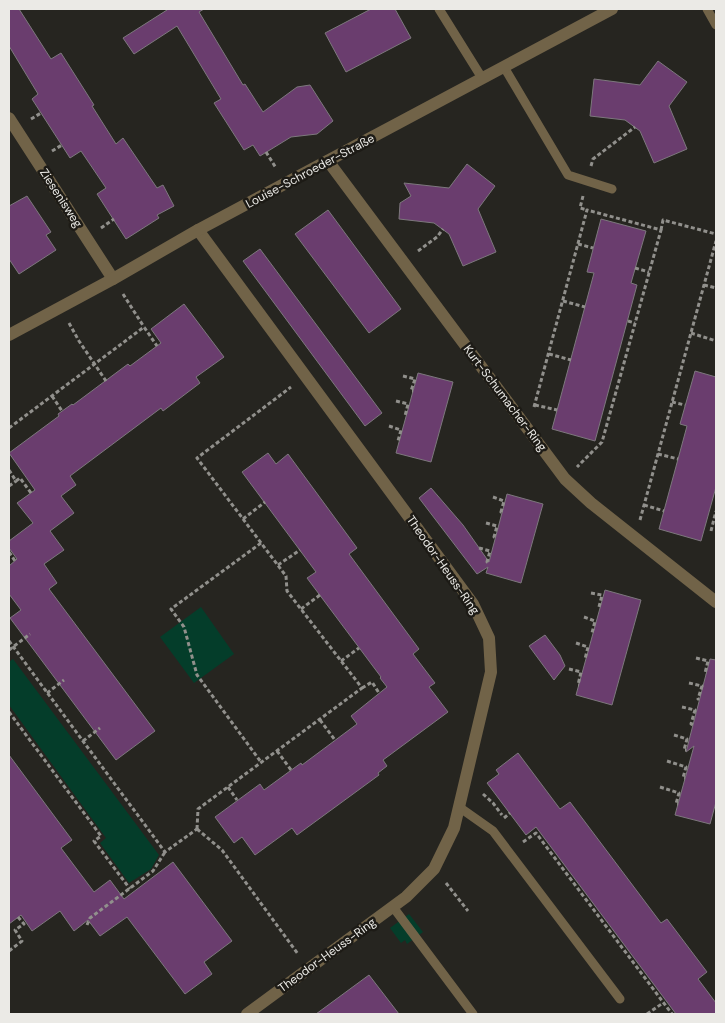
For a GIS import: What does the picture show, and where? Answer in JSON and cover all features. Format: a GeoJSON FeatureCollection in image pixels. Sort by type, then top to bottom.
{"type":"FeatureCollection","features":[{"type":"Feature","properties":{"kind":"street","name":"Louise-Schroeder-Straße"},"geometry":{"type":"LineString","coordinates":[[9,335],[116,284],[198,230],[612,9]]}},
{"type":"Feature","properties":{"kind":"street","name":"Ziesenisweg"},"geometry":{"type":"LineString","coordinates":[[9,118],[116,284]]}},
{"type":"Feature","properties":{"kind":"street","name":"Kurt-Schumacher-Ring"},"geometry":{"type":"LineString","coordinates":[[328,161],[564,479],[629,534],[716,602]]}},
{"type":"Feature","properties":{"kind":"street","name":"Theodor-Heuss-Ring"},"geometry":{"type":"LineString","coordinates":[[198,230],[473,604],[490,638],[491,672],[454,828],[434,869],[406,897],[247,1014]]}},
{"type":"Feature","properties":{"kind":"lane"},"geometry":{"type":"LineString","coordinates":[[439,9],[482,78]]}},
{"type":"Feature","properties":{"kind":"lane"},"geometry":{"type":"LineString","coordinates":[[707,9],[716,25]]}},
{"type":"Feature","properties":{"kind":"lane"},"geometry":{"type":"LineString","coordinates":[[504,67],[568,175],[612,189]]}},
{"type":"Feature","properties":{"kind":"lane"},"geometry":{"type":"LineString","coordinates":[[459,807],[493,831],[620,999]]}},
{"type":"Feature","properties":{"kind":"lane"},"geometry":{"type":"LineString","coordinates":[[393,906],[473,1014]]}},
{"type":"Feature","properties":{"kind":"path"},"geometry":{"type":"LineString","coordinates":[[587,181],[593,159],[635,128]]}},
{"type":"Feature","properties":{"kind":"path"},"geometry":{"type":"LineString","coordinates":[[266,152],[280,174]]}},
{"type":"Feature","properties":{"kind":"path"},"geometry":{"type":"LineString","coordinates":[[524,425],[531,417],[535,404],[587,210],[661,230]]}},
{"type":"Feature","properties":{"kind":"path"},"geometry":{"type":"LineString","coordinates":[[564,479],[602,442],[663,220],[716,234]]}},
{"type":"Feature","properties":{"kind":"path"},"geometry":{"type":"LineString","coordinates":[[412,256],[437,237],[443,230]]}},
{"type":"Feature","properties":{"kind":"path"},"geometry":{"type":"LineString","coordinates":[[629,534],[641,519],[716,241]]}},
{"type":"Feature","properties":{"kind":"path"},"geometry":{"type":"LineString","coordinates":[[578,244],[593,248]]}},
{"type":"Feature","properties":{"kind":"path"},"geometry":{"type":"LineString","coordinates":[[635,268],[649,272]]}},
{"type":"Feature","properties":{"kind":"path"},"geometry":{"type":"LineString","coordinates":[[116,284],[157,346]]}},
{"type":"Feature","properties":{"kind":"path"},"geometry":{"type":"LineString","coordinates":[[704,284],[716,288]]}},
{"type":"Feature","properties":{"kind":"path"},"geometry":{"type":"LineString","coordinates":[[563,301],[585,307]]}},
{"type":"Feature","properties":{"kind":"path"},"geometry":{"type":"LineString","coordinates":[[66,316],[78,341],[106,381]]}},
{"type":"Feature","properties":{"kind":"path"},"geometry":{"type":"LineString","coordinates":[[628,321],[635,323]]}},
{"type":"Feature","properties":{"kind":"path"},"geometry":{"type":"LineString","coordinates":[[9,428],[144,328]]}},
{"type":"Feature","properties":{"kind":"path"},"geometry":{"type":"LineString","coordinates":[[691,333],[716,341]]}},
{"type":"Feature","properties":{"kind":"path"},"geometry":{"type":"LineString","coordinates":[[548,354],[571,360]]}},
{"type":"Feature","properties":{"kind":"path"},"geometry":{"type":"LineString","coordinates":[[614,373],[620,375]]}},
{"type":"Feature","properties":{"kind":"path"},"geometry":{"type":"LineString","coordinates":[[305,376],[197,458],[286,576],[288,590],[362,688]]}},
{"type":"Feature","properties":{"kind":"path"},"geometry":{"type":"LineString","coordinates":[[402,376],[415,379],[411,391],[413,391]]}},
{"type":"Feature","properties":{"kind":"path"},"geometry":{"type":"LineString","coordinates":[[52,396],[62,411]]}},
{"type":"Feature","properties":{"kind":"path"},"geometry":{"type":"LineString","coordinates":[[396,401],[408,404],[406,416]]}},
{"type":"Feature","properties":{"kind":"path"},"geometry":{"type":"LineString","coordinates":[[672,402],[685,405]]}},
{"type":"Feature","properties":{"kind":"path"},"geometry":{"type":"LineString","coordinates":[[535,404],[558,410]]}},
{"type":"Feature","properties":{"kind":"path"},"geometry":{"type":"LineString","coordinates":[[600,424],[606,426]]}},
{"type":"Feature","properties":{"kind":"path"},"geometry":{"type":"LineString","coordinates":[[389,426],[401,430],[399,442]]}},
{"type":"Feature","properties":{"kind":"path"},"geometry":{"type":"LineString","coordinates":[[658,454],[678,459]]}},
{"type":"Feature","properties":{"kind":"path"},"geometry":{"type":"LineString","coordinates":[[9,470],[16,481]]}},
{"type":"Feature","properties":{"kind":"path"},"geometry":{"type":"LineString","coordinates":[[9,486],[20,478],[32,493]]}},
{"type":"Feature","properties":{"kind":"path"},"geometry":{"type":"LineString","coordinates":[[493,497],[504,501],[502,512]]}},
{"type":"Feature","properties":{"kind":"path"},"geometry":{"type":"LineString","coordinates":[[243,519],[265,502]]}},
{"type":"Feature","properties":{"kind":"path"},"geometry":{"type":"LineString","coordinates":[[644,505],[664,511]]}},
{"type":"Feature","properties":{"kind":"path"},"geometry":{"type":"LineString","coordinates":[[710,531],[716,511]]}},
{"type":"Feature","properties":{"kind":"path"},"geometry":{"type":"LineString","coordinates":[[486,523],[497,526],[494,537],[496,538]]}},
{"type":"Feature","properties":{"kind":"path"},"geometry":{"type":"LineString","coordinates":[[261,543],[171,609],[184,627],[197,675],[261,762]]}},
{"type":"Feature","properties":{"kind":"path"},"geometry":{"type":"LineString","coordinates":[[479,548],[490,551],[487,562],[489,562]]}},
{"type":"Feature","properties":{"kind":"path"},"geometry":{"type":"LineString","coordinates":[[278,566],[300,550]]}},
{"type":"Feature","properties":{"kind":"path"},"geometry":{"type":"LineString","coordinates":[[9,552],[15,561]]}},
{"type":"Feature","properties":{"kind":"path"},"geometry":{"type":"LineString","coordinates":[[591,592],[602,595],[600,607]]}},
{"type":"Feature","properties":{"kind":"path"},"geometry":{"type":"LineString","coordinates":[[301,609],[320,595]]}},
{"type":"Feature","properties":{"kind":"path"},"geometry":{"type":"LineString","coordinates":[[584,617],[595,620],[593,633]]}},
{"type":"Feature","properties":{"kind":"path"},"geometry":{"type":"LineString","coordinates":[[9,650],[30,634]]}},
{"type":"Feature","properties":{"kind":"path"},"geometry":{"type":"LineString","coordinates":[[9,641],[165,852]]}},
{"type":"Feature","properties":{"kind":"path"},"geometry":{"type":"LineString","coordinates":[[576,643],[588,647],[586,659]]}},
{"type":"Feature","properties":{"kind":"path"},"geometry":{"type":"LineString","coordinates":[[341,661],[359,648]]}},
{"type":"Feature","properties":{"kind":"path"},"geometry":{"type":"LineString","coordinates":[[696,658],[708,661],[706,674]]}},
{"type":"Feature","properties":{"kind":"path"},"geometry":{"type":"LineString","coordinates":[[569,669],[581,672],[579,685]]}},
{"type":"Feature","properties":{"kind":"path"},"geometry":{"type":"LineString","coordinates":[[47,693],[64,680]]}},
{"type":"Feature","properties":{"kind":"path"},"geometry":{"type":"LineString","coordinates":[[197,829],[198,809],[261,762],[372,682],[380,693]]}},
{"type":"Feature","properties":{"kind":"path"},"geometry":{"type":"LineString","coordinates":[[689,682],[702,686],[698,699],[700,699]]}},
{"type":"Feature","properties":{"kind":"path"},"geometry":{"type":"LineString","coordinates":[[682,707],[695,710],[691,724],[693,725]]}},
{"type":"Feature","properties":{"kind":"path"},"geometry":{"type":"LineString","coordinates":[[9,712],[101,836],[94,841],[130,889]]}},
{"type":"Feature","properties":{"kind":"path"},"geometry":{"type":"LineString","coordinates":[[320,720],[335,740]]}},
{"type":"Feature","properties":{"kind":"path"},"geometry":{"type":"LineString","coordinates":[[83,741],[100,728]]}},
{"type":"Feature","properties":{"kind":"path"},"geometry":{"type":"LineString","coordinates":[[674,735],[688,739],[686,750]]}},
{"type":"Feature","properties":{"kind":"path"},"geometry":{"type":"LineString","coordinates":[[277,751],[291,770]]}},
{"type":"Feature","properties":{"kind":"path"},"geometry":{"type":"LineString","coordinates":[[667,762],[686,767],[683,778],[685,778]]}},
{"type":"Feature","properties":{"kind":"path"},"geometry":{"type":"LineString","coordinates":[[660,787],[679,792],[676,804],[678,804]]}},
{"type":"Feature","properties":{"kind":"path"},"geometry":{"type":"LineString","coordinates":[[228,788],[237,800]]}},
{"type":"Feature","properties":{"kind":"path"},"geometry":{"type":"LineString","coordinates":[[482,794],[493,803],[509,824]]}},
{"type":"Feature","properties":{"kind":"path"},"geometry":{"type":"LineString","coordinates":[[504,818],[510,813]]}},
{"type":"Feature","properties":{"kind":"path"},"geometry":{"type":"LineString","coordinates":[[87,925],[90,918],[153,871],[165,852],[197,829]]}},
{"type":"Feature","properties":{"kind":"path"},"geometry":{"type":"LineString","coordinates":[[197,829],[222,850],[309,968]]}},
{"type":"Feature","properties":{"kind":"path"},"geometry":{"type":"LineString","coordinates":[[518,836],[523,843],[536,833],[604,920],[672,1014]]}},
{"type":"Feature","properties":{"kind":"path"},"geometry":{"type":"LineString","coordinates":[[449,885],[468,910]]}},
{"type":"Feature","properties":{"kind":"path"},"geometry":{"type":"LineString","coordinates":[[9,951],[22,941],[15,930],[24,924],[18,917]]}},
{"type":"Feature","properties":{"kind":"path"},"geometry":{"type":"LineString","coordinates":[[647,1014],[663,1002]]}},
{"type":"Feature","properties":{"kind":"green space"},"geometry":{"type":"Polygon","coordinates":[[[201,607],[234,654],[194,683],[160,637],[201,607]]]}},
{"type":"Feature","properties":{"kind":"green space"},"geometry":{"type":"Polygon","coordinates":[[[13,659],[159,855],[151,869],[129,883],[100,843],[106,838],[9,705],[9,662],[13,659]]]}},
{"type":"Feature","properties":{"kind":"green space"},"geometry":{"type":"Polygon","coordinates":[[[409,914],[423,932],[407,944],[405,940],[401,943],[390,928],[409,914]]]}},
{"type":"Feature","properties":{"kind":"building"},"geometry":{"type":"Polygon","coordinates":[[[9,9],[19,9],[51,59],[61,53],[116,144],[123,138],[157,188],[163,185],[174,206],[157,215],[159,218],[126,239],[97,194],[106,188],[81,151],[70,158],[32,99],[38,94],[9,46],[9,9]]]}},
{"type":"Feature","properties":{"kind":"building"},"geometry":{"type":"Polygon","coordinates":[[[166,9],[204,9],[199,12],[243,85],[245,84],[263,112],[297,87],[310,85],[333,121],[317,134],[291,137],[260,156],[253,145],[244,150],[214,103],[221,99],[177,26],[134,54],[123,38],[166,9]]]}},
{"type":"Feature","properties":{"kind":"building"},"geometry":{"type":"Polygon","coordinates":[[[371,9],[395,9],[411,38],[346,72],[325,33],[371,9]]]}},
{"type":"Feature","properties":{"kind":"building"},"geometry":{"type":"Polygon","coordinates":[[[658,61],[687,82],[669,106],[687,149],[654,163],[640,131],[625,120],[590,116],[594,79],[640,85],[658,61]]]}},
{"type":"Feature","properties":{"kind":"building"},"geometry":{"type":"Polygon","coordinates":[[[467,164],[495,186],[478,209],[496,252],[463,266],[449,234],[434,223],[399,219],[400,203],[411,196],[404,183],[449,188],[467,164]]]}},
{"type":"Feature","properties":{"kind":"building"},"geometry":{"type":"Polygon","coordinates":[[[27,196],[51,232],[46,235],[56,250],[19,274],[9,259],[9,206],[27,196]]]}},
{"type":"Feature","properties":{"kind":"building"},"geometry":{"type":"Polygon","coordinates":[[[328,210],[401,309],[369,333],[295,234],[328,210]]]}},
{"type":"Feature","properties":{"kind":"building"},"geometry":{"type":"Polygon","coordinates":[[[601,219],[646,231],[631,283],[637,285],[595,441],[552,429],[594,273],[587,272],[601,219]]]}},
{"type":"Feature","properties":{"kind":"building"},"geometry":{"type":"Polygon","coordinates":[[[260,249],[382,413],[365,426],[243,261],[260,249]]]}},
{"type":"Feature","properties":{"kind":"building"},"geometry":{"type":"Polygon","coordinates":[[[184,304],[224,357],[196,377],[200,383],[163,411],[161,408],[70,476],[76,485],[61,496],[74,513],[50,531],[64,550],[44,564],[57,583],[49,589],[155,731],[116,760],[10,618],[21,610],[9,594],[9,566],[17,559],[9,548],[9,541],[33,523],[17,503],[35,490],[9,453],[59,416],[58,414],[161,343],[151,329],[184,304]]]}},
{"type":"Feature","properties":{"kind":"building"},"geometry":{"type":"Polygon","coordinates":[[[695,371],[716,377],[716,487],[701,541],[659,529],[687,426],[680,424],[695,371]]]}},
{"type":"Feature","properties":{"kind":"building"},"geometry":{"type":"Polygon","coordinates":[[[418,373],[453,382],[431,462],[396,453],[418,373]]]}},
{"type":"Feature","properties":{"kind":"building"},"geometry":{"type":"Polygon","coordinates":[[[268,453],[276,464],[288,454],[357,548],[349,554],[419,649],[413,654],[435,683],[429,687],[448,712],[383,760],[387,766],[378,773],[379,775],[297,835],[292,828],[255,855],[242,837],[234,843],[215,817],[260,784],[264,790],[301,763],[302,765],[357,724],[351,716],[387,687],[307,578],[316,572],[242,472],[268,453]]]}},
{"type":"Feature","properties":{"kind":"building"},"geometry":{"type":"Polygon","coordinates":[[[431,488],[463,525],[489,562],[507,494],[543,504],[521,583],[486,573],[488,567],[477,574],[419,498],[431,488]]]}},
{"type":"Feature","properties":{"kind":"building"},"geometry":{"type":"Polygon","coordinates":[[[605,590],[641,600],[612,705],[576,695],[605,590]]]}},
{"type":"Feature","properties":{"kind":"building"},"geometry":{"type":"Polygon","coordinates":[[[545,635],[560,655],[565,666],[554,680],[529,646],[545,635]]]}},
{"type":"Feature","properties":{"kind":"building"},"geometry":{"type":"Polygon","coordinates":[[[710,659],[716,660],[716,802],[710,824],[675,815],[694,746],[686,752],[710,659]]]}},
{"type":"Feature","properties":{"kind":"building"},"geometry":{"type":"Polygon","coordinates":[[[518,753],[560,809],[570,802],[661,923],[667,919],[707,972],[698,979],[716,1003],[716,1014],[676,1014],[536,827],[526,835],[487,783],[499,774],[496,770],[518,753]]]}},
{"type":"Feature","properties":{"kind":"building"},"geometry":{"type":"Polygon","coordinates":[[[9,755],[72,840],[61,848],[94,892],[110,880],[124,899],[173,862],[232,941],[204,962],[212,974],[185,994],[127,917],[100,936],[88,920],[74,931],[60,911],[32,931],[21,915],[9,924],[9,755]]]}},
{"type":"Feature","properties":{"kind":"building"},"geometry":{"type":"Polygon","coordinates":[[[369,975],[399,1014],[316,1014],[369,975]]]}}]}
